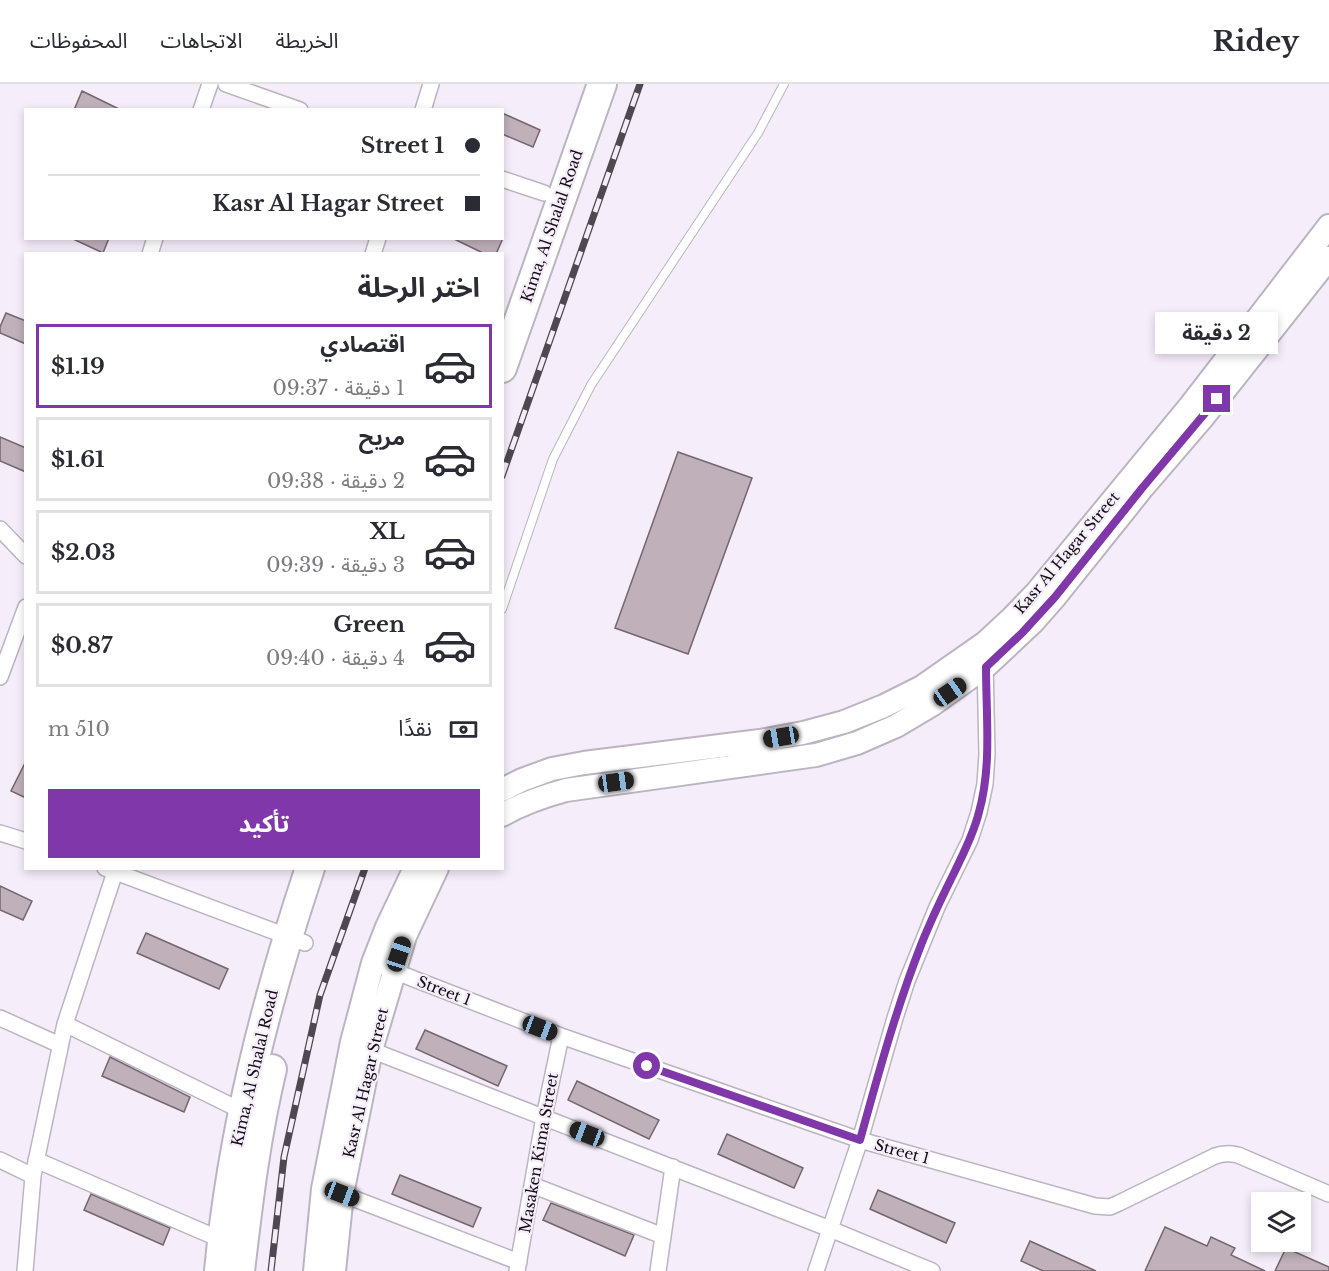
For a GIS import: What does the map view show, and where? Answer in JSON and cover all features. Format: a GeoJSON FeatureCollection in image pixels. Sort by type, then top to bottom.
{"type":"FeatureCollection","features":[{"type":"Feature","properties":{"kind":"highway","name":"Kima, Al Shalal Road"},"geometry":{"type":"LineString","coordinates":[[504,361],[582,84]]}},
{"type":"Feature","properties":{"kind":"highway","name":"Kima, Al Shalal Road"},"geometry":{"type":"LineString","coordinates":[[504,303],[602,84]]}},
{"type":"Feature","properties":{"kind":"highway","name":"Kima, Al Shalal Road"},"geometry":{"type":"LineString","coordinates":[[240,1271],[250,1185],[266,1094],[288,1005],[296,940],[310,870]]}},
{"type":"Feature","properties":{"kind":"highway","name":"Kima, Al Shalal Road"},"geometry":{"type":"LineString","coordinates":[[219,1271],[242,1111],[269,1002],[329,870]]}},
{"type":"Feature","properties":{"kind":"main road","name":"Kasr Al Hagar Street"},"geometry":{"type":"LineString","coordinates":[[504,788],[552,769],[584,763],[802,734],[844,722],[922,687],[985,643],[1012,618],[1137,482],[1291,290],[1329,226]]}},
{"type":"Feature","properties":{"kind":"main road","name":"Kasr Al Hagar Street"},"geometry":{"type":"LineString","coordinates":[[1291,290],[1329,258]]}},
{"type":"Feature","properties":{"kind":"main road","name":"Kasr Al Hagar Street"},"geometry":{"type":"LineString","coordinates":[[504,813],[540,797],[566,790],[816,755],[857,743],[896,726],[933,704],[986,667],[1026,630],[1055,597],[1137,482]]}},
{"type":"Feature","properties":{"kind":"main road","name":"Kasr Al Hagar Street"},"geometry":{"type":"LineString","coordinates":[[334,1271],[342,1194],[370,1050],[387,927],[414,870]]}},
{"type":"Feature","properties":{"kind":"main road","name":"Kasr Al Hagar Street"},"geometry":{"type":"LineString","coordinates":[[315,1271],[323,1189],[352,1042],[383,967],[405,936],[436,870]]}},
{"type":"Feature","properties":{"kind":"street"},"geometry":{"type":"LineString","coordinates":[[202,108],[210,84]]}},
{"type":"Feature","properties":{"kind":"street"},"geometry":{"type":"LineString","coordinates":[[226,84],[294,108]]}},
{"type":"Feature","properties":{"kind":"street"},"geometry":{"type":"LineString","coordinates":[[424,108],[431,84]]}},
{"type":"Feature","properties":{"kind":"street"},"geometry":{"type":"LineString","coordinates":[[504,180],[546,207]]}},
{"type":"Feature","properties":{"kind":"street"},"geometry":{"type":"LineString","coordinates":[[0,529],[7,542],[24,555]]}},
{"type":"Feature","properties":{"kind":"street"},"geometry":{"type":"LineString","coordinates":[[0,676],[6,640],[24,617]]}},
{"type":"Feature","properties":{"kind":"street"},"geometry":{"type":"LineString","coordinates":[[816,1271],[860,1140],[908,981],[937,907],[970,840],[980,812],[987,754],[985,643]]}},
{"type":"Feature","properties":{"kind":"street"},"geometry":{"type":"LineString","coordinates":[[0,833],[24,840]]}},
{"type":"Feature","properties":{"kind":"street"},"geometry":{"type":"LineString","coordinates":[[25,1271],[33,1176],[60,1045],[110,870],[296,940]]}},
{"type":"Feature","properties":{"kind":"street","name":"Street 1"},"geometry":{"type":"LineString","coordinates":[[383,967],[561,1036],[860,1140],[1103,1207],[1119,1203],[1215,1155],[1222,1154],[1238,1155],[1329,1194]]}},
{"type":"Feature","properties":{"kind":"street"},"geometry":{"type":"LineString","coordinates":[[0,1018],[60,1045]]}},
{"type":"Feature","properties":{"kind":"street"},"geometry":{"type":"LineString","coordinates":[[65,1024],[242,1111]]}},
{"type":"Feature","properties":{"kind":"street","name":"Masaken Kima Street"},"geometry":{"type":"LineString","coordinates":[[518,1267],[544,1117],[561,1036]]}},
{"type":"Feature","properties":{"kind":"street"},"geometry":{"type":"LineString","coordinates":[[370,1050],[673,1167],[932,1271]]}},
{"type":"Feature","properties":{"kind":"street"},"geometry":{"type":"LineString","coordinates":[[0,1160],[33,1176]]}},
{"type":"Feature","properties":{"kind":"street"},"geometry":{"type":"LineString","coordinates":[[36,1160],[222,1240]]}},
{"type":"Feature","properties":{"kind":"street"},"geometry":{"type":"LineString","coordinates":[[658,1271],[673,1167]]}},
{"type":"Feature","properties":{"kind":"street"},"geometry":{"type":"LineString","coordinates":[[532,1185],[663,1236]]}},
{"type":"Feature","properties":{"kind":"street"},"geometry":{"type":"LineString","coordinates":[[342,1194],[518,1267]]}},
{"type":"Feature","properties":{"kind":"lane"},"geometry":{"type":"LineString","coordinates":[[504,603],[553,459],[591,385],[758,134],[784,84]]}},
{"type":"Feature","properties":{"kind":"building"},"geometry":{"type":"Polygon","coordinates":[[[82,91],[117,108],[75,108],[82,91]]]}},
{"type":"Feature","properties":{"kind":"building"},"geometry":{"type":"Polygon","coordinates":[[[504,114],[540,130],[533,147],[504,135],[504,114]]]}},
{"type":"Feature","properties":{"kind":"building"},"geometry":{"type":"Polygon","coordinates":[[[75,240],[108,240],[103,252],[75,240]]]}},
{"type":"Feature","properties":{"kind":"building"},"geometry":{"type":"Polygon","coordinates":[[[456,240],[502,240],[497,252],[481,252],[456,240]]]}},
{"type":"Feature","properties":{"kind":"building"},"geometry":{"type":"Polygon","coordinates":[[[6,313],[24,320],[24,343],[0,333],[6,313]]]}},
{"type":"Feature","properties":{"kind":"building"},"geometry":{"type":"Polygon","coordinates":[[[0,437],[24,447],[24,471],[0,461],[0,437]]]}},
{"type":"Feature","properties":{"kind":"building"},"geometry":{"type":"Polygon","coordinates":[[[678,452],[752,478],[688,654],[615,628],[678,452]]]}},
{"type":"Feature","properties":{"kind":"building"},"geometry":{"type":"Polygon","coordinates":[[[24,765],[24,797],[11,791],[24,765]]]}},
{"type":"Feature","properties":{"kind":"building"},"geometry":{"type":"Polygon","coordinates":[[[0,886],[32,901],[23,920],[0,910],[0,886]]]}},
{"type":"Feature","properties":{"kind":"building"},"geometry":{"type":"Polygon","coordinates":[[[146,933],[228,969],[219,989],[137,953],[146,933]]]}},
{"type":"Feature","properties":{"kind":"building"},"geometry":{"type":"Polygon","coordinates":[[[425,1030],[507,1066],[498,1086],[416,1049],[425,1030]]]}},
{"type":"Feature","properties":{"kind":"building"},"geometry":{"type":"Polygon","coordinates":[[[110,1057],[190,1097],[184,1112],[102,1076],[110,1057]]]}},
{"type":"Feature","properties":{"kind":"building"},"geometry":{"type":"Polygon","coordinates":[[[577,1081],[659,1120],[649,1139],[568,1100],[577,1081]]]}},
{"type":"Feature","properties":{"kind":"building"},"geometry":{"type":"Polygon","coordinates":[[[727,1134],[803,1168],[794,1188],[718,1154],[727,1134]]]}},
{"type":"Feature","properties":{"kind":"building"},"geometry":{"type":"Polygon","coordinates":[[[400,1175],[481,1208],[473,1227],[392,1194],[400,1175]]]}},
{"type":"Feature","properties":{"kind":"building"},"geometry":{"type":"Polygon","coordinates":[[[878,1190],[955,1223],[946,1243],[870,1209],[878,1190]]]}},
{"type":"Feature","properties":{"kind":"building"},"geometry":{"type":"Polygon","coordinates":[[[91,1194],[170,1228],[163,1245],[84,1210],[91,1194]]]}},
{"type":"Feature","properties":{"kind":"building"},"geometry":{"type":"Polygon","coordinates":[[[551,1203],[634,1235],[625,1256],[543,1220],[551,1203]]]}},
{"type":"Feature","properties":{"kind":"building"},"geometry":{"type":"Polygon","coordinates":[[[1165,1227],[1207,1246],[1211,1237],[1235,1248],[1231,1255],[1265,1271],[1145,1271],[1165,1227]]]}},
{"type":"Feature","properties":{"kind":"building"},"geometry":{"type":"Polygon","coordinates":[[[1030,1241],[1096,1271],[1043,1271],[1021,1261],[1030,1241]]]}},
{"type":"Feature","properties":{"kind":"building"},"geometry":{"type":"Polygon","coordinates":[[[1284,1252],[1295,1252],[1329,1267],[1329,1271],[1275,1271],[1284,1252]]]}},
{"type":"Feature","properties":{"kind":"railway"},"geometry":{"type":"LineString","coordinates":[[504,470],[640,84]]}},
{"type":"Feature","properties":{"kind":"railway"},"geometry":{"type":"LineString","coordinates":[[271,1271],[284,1157],[320,995],[364,870]]}},
{"type":"Feature","properties":{"kind":"route"},"geometry":{"type":"LineString","coordinates":[[647,1066],[860,1140],[908,981],[937,907],[970,840],[980,812],[987,754],[986,667],[1033,622],[1055,597],[1217,399]]}}]}
